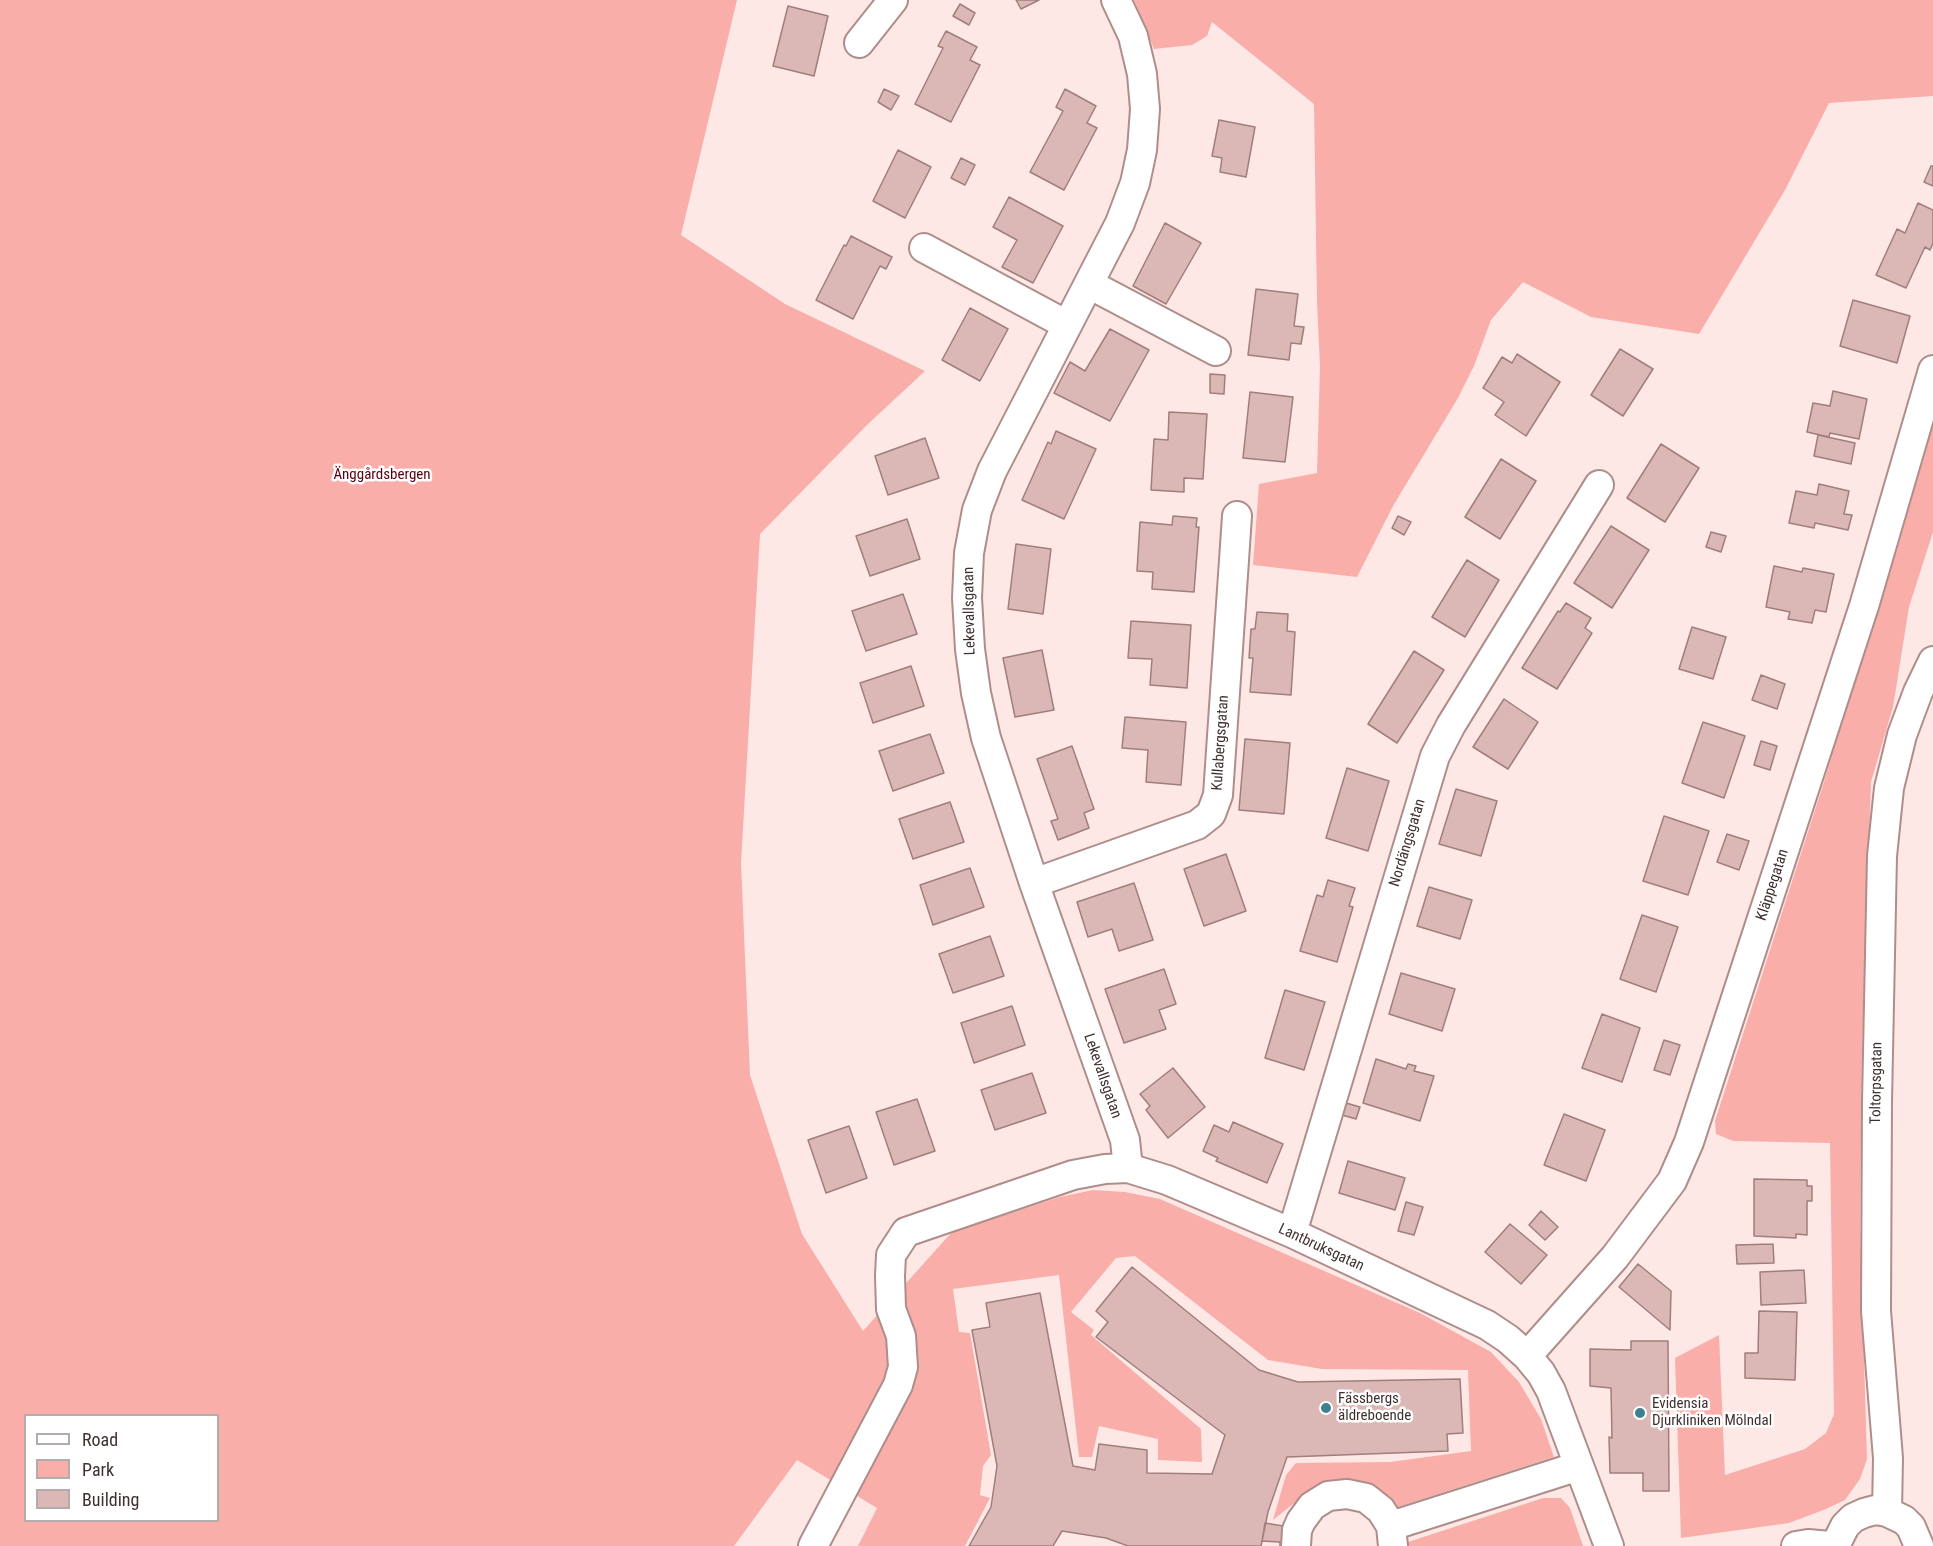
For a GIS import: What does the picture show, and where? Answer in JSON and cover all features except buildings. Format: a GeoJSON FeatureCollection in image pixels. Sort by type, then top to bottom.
{"type":"FeatureCollection","features":[{"type":"Feature","properties":{"kind":"street"},"geometry":{"type":"LineString","coordinates":[[859,43],[893,0]]}},
{"type":"Feature","properties":{"kind":"street","name":"Lekevallsgatan"},"geometry":{"type":"LineString","coordinates":[[1116,0],[1133,36],[1142,74],[1145,109],[1142,150],[1135,183],[1120,223],[992,471],[977,510],[969,553],[967,608],[969,648],[986,738],[1034,883],[1125,1140],[1128,1168]]}},
{"type":"Feature","properties":{"kind":"street"},"geometry":{"type":"LineString","coordinates":[[924,248],[1067,325]]}},
{"type":"Feature","properties":{"kind":"street"},"geometry":{"type":"LineString","coordinates":[[1089,284],[1216,351]]}},
{"type":"Feature","properties":{"kind":"street","name":"Kläppegatan"},"geometry":{"type":"LineString","coordinates":[[1527,1356],[1615,1257],[1672,1181],[1689,1142],[1864,606],[1933,370]]}},
{"type":"Feature","properties":{"kind":"street","name":"Nordängsgatan"},"geometry":{"type":"LineString","coordinates":[[1292,1233],[1435,756],[1451,725],[1599,485]]}},
{"type":"Feature","properties":{"kind":"street","name":"Kullabergsgatan"},"geometry":{"type":"LineString","coordinates":[[1034,883],[1197,825],[1211,814],[1218,795],[1237,516]]}},
{"type":"Feature","properties":{"kind":"street","name":"Toltorpsgatan"},"geometry":{"type":"LineString","coordinates":[[1887,1512],[1888,1458],[1876,1311],[1877,1090],[1882,856],[1889,788],[1902,735],[1918,692],[1933,661]]}},
{"type":"Feature","properties":{"kind":"street","name":"Lantbruksgatan"},"geometry":{"type":"LineString","coordinates":[[813,1546],[898,1385],[903,1367],[901,1336],[891,1309],[891,1255],[906,1232],[1073,1175],[1105,1169],[1128,1168],[1167,1180],[1292,1233],[1487,1325],[1508,1339],[1527,1356],[1541,1373],[1551,1391],[1609,1546]]}},
{"type":"Feature","properties":{"kind":"street"},"geometry":{"type":"LineString","coordinates":[[1296,1546],[1297,1530],[1305,1513],[1320,1500],[1337,1494],[1366,1498],[1381,1510],[1392,1536],[1579,1466]]}},
{"type":"Feature","properties":{"kind":"street"},"geometry":{"type":"LineString","coordinates":[[1835,1546],[1845,1526],[1853,1518],[1875,1510],[1896,1515],[1911,1527],[1919,1546]]}},
{"type":"Feature","properties":{"kind":"street"},"geometry":{"type":"LineString","coordinates":[[1796,1546],[1808,1544],[1830,1546]]}},
{"type":"Feature","properties":{"kind":"green space","name":"Änggårdsbergen"},"geometry":{"type":"Polygon","coordinates":[[[0,0],[737,0],[681,235],[785,304],[925,371],[868,424],[760,534],[741,863],[750,1075],[802,1234],[863,1331],[952,1232],[1060,1197],[1093,1190],[1125,1192],[1160,1199],[1420,1313],[1491,1352],[1519,1382],[1541,1419],[1554,1457],[1395,1508],[1335,1482],[1293,1504],[1273,1520],[1286,1475],[1296,1463],[1390,1462],[1471,1451],[1468,1370],[1322,1369],[1268,1360],[1135,1256],[1116,1258],[1071,1312],[1094,1330],[1091,1335],[1201,1429],[1202,1462],[1158,1460],[1158,1439],[1099,1426],[1092,1457],[1079,1457],[1059,1275],[953,1289],[959,1332],[970,1333],[991,1455],[983,1466],[980,1495],[990,1498],[965,1546],[858,1546],[877,1508],[797,1460],[734,1546],[0,1546],[0,0]]]}},
{"type":"Feature","properties":{"kind":"green space"},"geometry":{"type":"Polygon","coordinates":[[[1134,0],[1933,0],[1933,96],[1829,103],[1785,190],[1699,334],[1591,317],[1523,282],[1491,320],[1474,366],[1458,398],[1393,506],[1357,577],[1253,565],[1259,484],[1317,473],[1320,366],[1314,104],[1212,22],[1207,36],[1192,45],[1154,49],[1134,0]]]}},
{"type":"Feature","properties":{"kind":"green space"},"geometry":{"type":"Polygon","coordinates":[[[1933,414],[1933,532],[1909,607],[1893,707],[1871,782],[1862,1053],[1860,1227],[1867,1459],[1860,1479],[1845,1500],[1826,1509],[1789,1523],[1681,1538],[1675,1358],[1719,1335],[1725,1475],[1805,1449],[1826,1433],[1834,1414],[1830,1143],[1733,1141],[1716,1134],[1715,1121],[1824,782],[1933,414]]]}},
{"type":"Feature","properties":{"kind":"green space"},"geometry":{"type":"Polygon","coordinates":[[[1543,1498],[1561,1498],[1570,1508],[1583,1546],[1404,1546],[1405,1543],[1543,1498]]]}},
{"type":"Feature","properties":{"kind":"place","name":"Fässbergs äldreboende"},"geometry":{"type":"Point","coordinates":[1326,1408]}},
{"type":"Feature","properties":{"kind":"place","name":"Evidensia Djurkliniken Mölndal"},"geometry":{"type":"Point","coordinates":[1640,1413]}}]}
